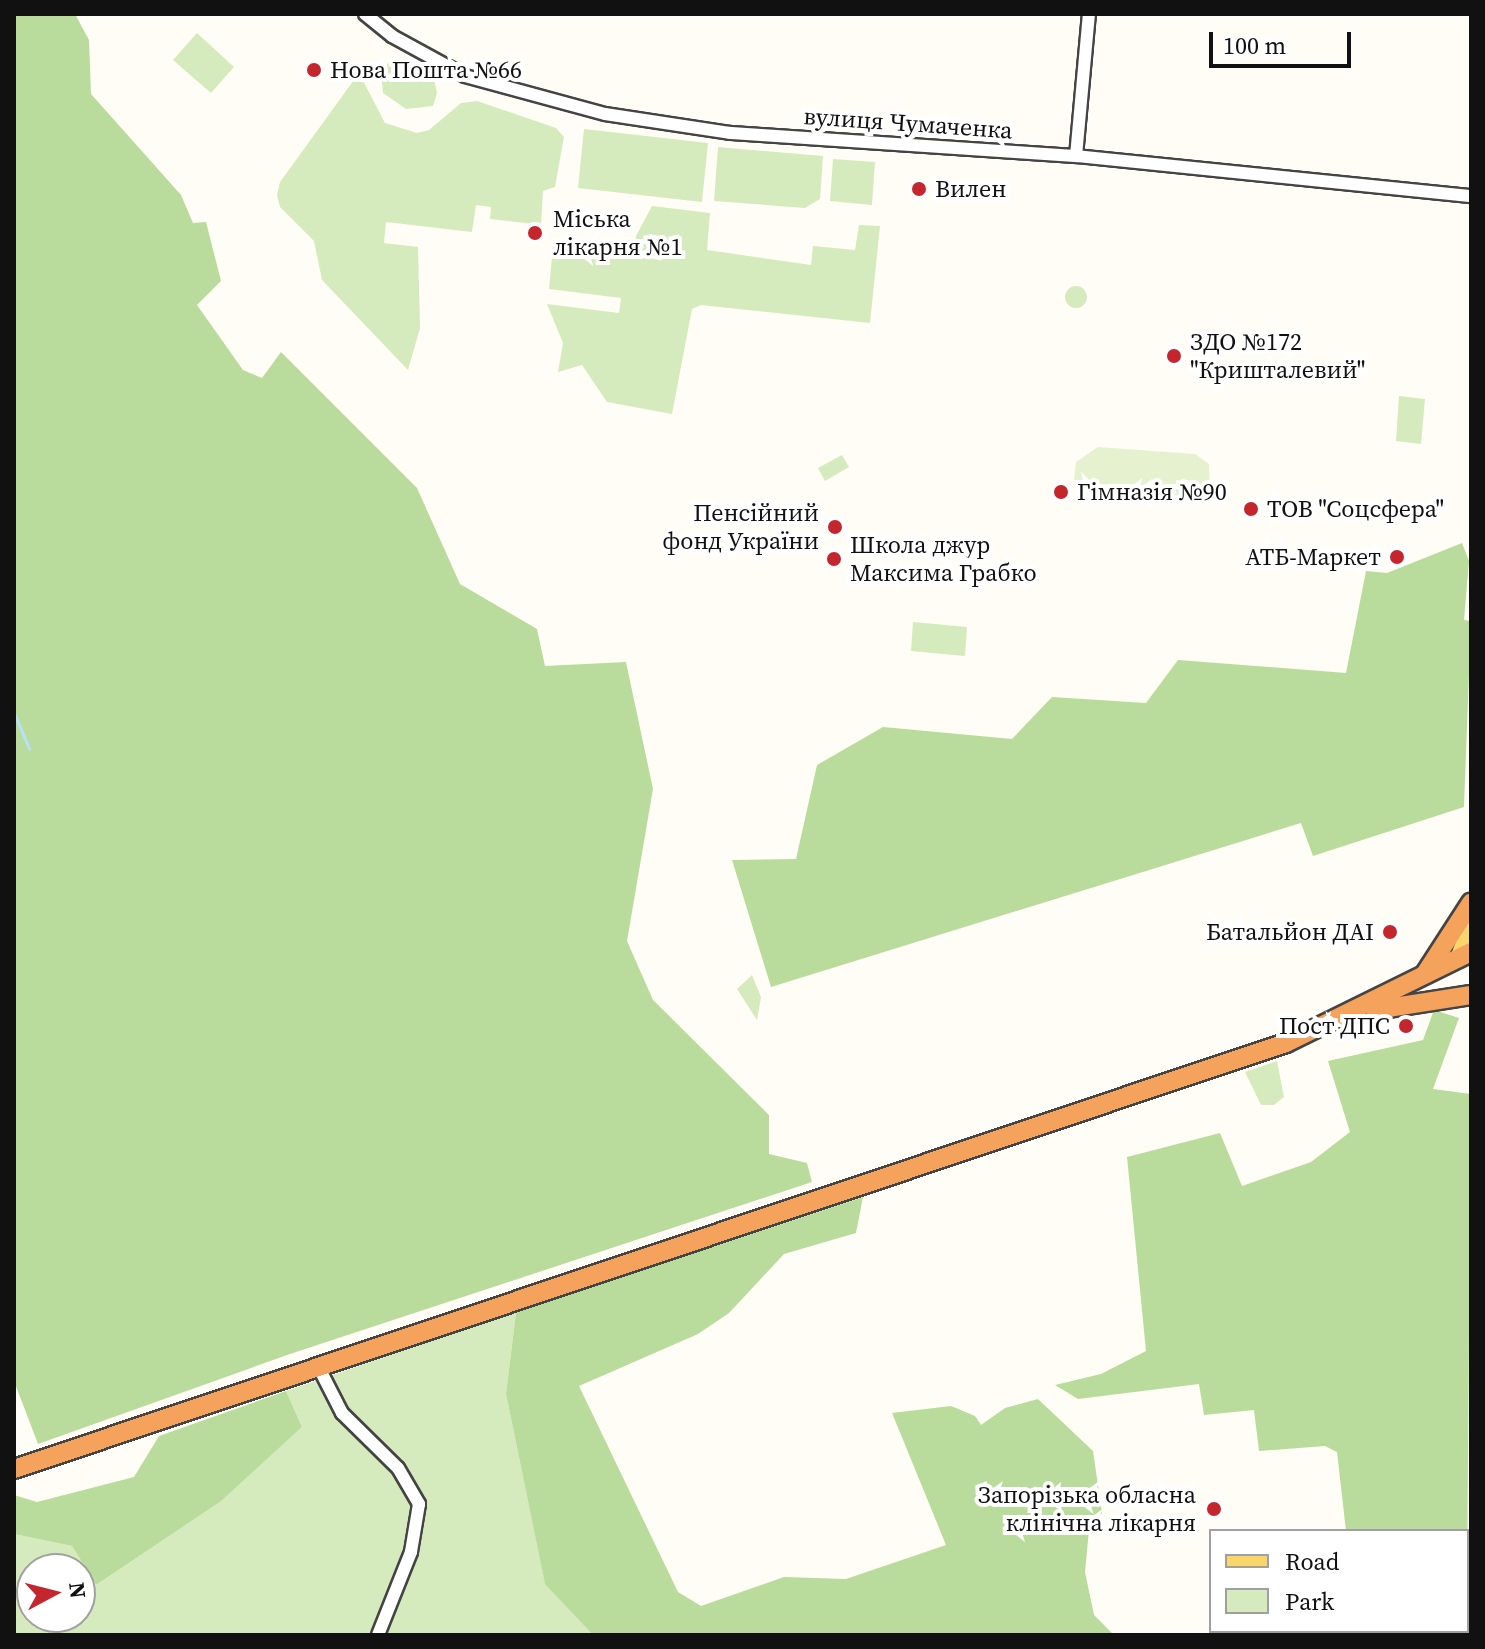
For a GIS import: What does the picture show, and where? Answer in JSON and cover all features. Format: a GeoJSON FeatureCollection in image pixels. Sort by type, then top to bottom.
{"type":"FeatureCollection","features":[{"type":"Feature","properties":{"kind":"highway"},"geometry":{"type":"LineString","coordinates":[[1420,981],[1453,938],[1471,903]]}},
{"type":"Feature","properties":{"kind":"highway"},"geometry":{"type":"LineString","coordinates":[[14,1469],[1286,1043],[1357,1013],[1464,956]]}},
{"type":"Feature","properties":{"kind":"highway"},"geometry":{"type":"LineString","coordinates":[[1464,956],[1455,980],[1471,996]]}},
{"type":"Feature","properties":{"kind":"highway"},"geometry":{"type":"LineString","coordinates":[[1357,1013],[1471,996]]}},
{"type":"Feature","properties":{"kind":"main road"},"geometry":{"type":"LineString","coordinates":[[1464,956],[1471,924]]}},
{"type":"Feature","properties":{"kind":"street","name":"вулиця Чумаченка"},"geometry":{"type":"LineString","coordinates":[[365,14],[392,36],[465,76],[605,114],[730,133],[1076,156],[1471,196]]}},
{"type":"Feature","properties":{"kind":"street"},"geometry":{"type":"LineString","coordinates":[[1076,156],[1089,14]]}},
{"type":"Feature","properties":{"kind":"street"},"geometry":{"type":"LineString","coordinates":[[318,1366],[342,1413],[398,1468],[419,1504],[411,1552],[378,1635]]}},
{"type":"Feature","properties":{"kind":"green space"},"geometry":{"type":"Polygon","coordinates":[[[14,14],[75,14],[89,40],[91,94],[181,195],[193,223],[206,222],[221,281],[197,305],[243,370],[262,378],[281,352],[417,488],[460,584],[537,629],[545,666],[626,662],[653,789],[627,941],[653,1000],[769,1115],[769,1154],[807,1163],[812,1182],[290,1354],[38,1444],[14,1381],[14,14]]]}},
{"type":"Feature","properties":{"kind":"green space"},"geometry":{"type":"Polygon","coordinates":[[[197,33],[234,67],[211,93],[173,60],[197,33]]]}},
{"type":"Feature","properties":{"kind":"green space"},"geometry":{"type":"Polygon","coordinates":[[[405,59],[434,79],[437,93],[433,106],[406,109],[383,93],[381,73],[389,62],[405,59]]]}},
{"type":"Feature","properties":{"kind":"green space"},"geometry":{"type":"Polygon","coordinates":[[[359,73],[385,123],[417,133],[429,130],[461,103],[477,101],[556,128],[564,137],[555,187],[543,191],[541,225],[490,219],[491,207],[476,205],[472,232],[386,222],[384,243],[418,247],[420,328],[408,370],[322,280],[314,241],[280,207],[277,195],[280,182],[359,73]]]}},
{"type":"Feature","properties":{"kind":"green space"},"geometry":{"type":"Polygon","coordinates":[[[584,129],[708,143],[702,202],[578,188],[584,129]]]}},
{"type":"Feature","properties":{"kind":"green space"},"geometry":{"type":"Polygon","coordinates":[[[718,147],[823,156],[820,199],[805,208],[714,201],[718,147]]]}},
{"type":"Feature","properties":{"kind":"green space"},"geometry":{"type":"Polygon","coordinates":[[[833,159],[875,162],[872,205],[830,201],[833,159]]]}},
{"type":"Feature","properties":{"kind":"green space"},"geometry":{"type":"Polygon","coordinates":[[[652,206],[710,213],[707,250],[811,265],[813,246],[855,250],[859,225],[880,226],[870,323],[701,305],[692,309],[672,414],[607,402],[582,365],[558,372],[563,343],[547,304],[619,313],[621,298],[549,289],[553,247],[633,256],[636,236],[652,206]]]}},
{"type":"Feature","properties":{"kind":"green space"},"geometry":{"type":"Polygon","coordinates":[[[1076,286],[1084,289],[1087,297],[1084,305],[1076,308],[1068,305],[1065,297],[1068,289],[1076,286]]]}},
{"type":"Feature","properties":{"kind":"green space"},"geometry":{"type":"Polygon","coordinates":[[[1399,396],[1425,399],[1421,444],[1396,441],[1399,396]]]}},
{"type":"Feature","properties":{"kind":"green space"},"geometry":{"type":"Polygon","coordinates":[[[1098,447],[1195,454],[1209,464],[1210,489],[1191,504],[1085,494],[1074,479],[1076,462],[1098,447]]]}},
{"type":"Feature","properties":{"kind":"green space"},"geometry":{"type":"Polygon","coordinates":[[[842,455],[849,467],[825,481],[818,468],[842,455]]]}},
{"type":"Feature","properties":{"kind":"green space"},"geometry":{"type":"Polygon","coordinates":[[[1462,543],[1469,561],[1464,620],[1471,621],[1464,807],[1313,856],[1301,823],[771,987],[732,860],[796,859],[817,765],[883,727],[1012,739],[1052,697],[1146,703],[1178,660],[1346,673],[1366,571],[1387,573],[1462,543]]]}},
{"type":"Feature","properties":{"kind":"green space"},"geometry":{"type":"Polygon","coordinates":[[[913,622],[967,627],[965,656],[911,651],[913,622]]]}},
{"type":"Feature","properties":{"kind":"green space"},"geometry":{"type":"Polygon","coordinates":[[[752,975],[761,997],[757,1020],[737,989],[752,975]]]}},
{"type":"Feature","properties":{"kind":"green space"},"geometry":{"type":"Polygon","coordinates":[[[1434,1010],[1459,1018],[1433,1089],[1471,1094],[1467,1529],[1346,1529],[1337,1452],[1325,1446],[1259,1451],[1254,1410],[1204,1415],[1199,1384],[1078,1399],[1055,1385],[1101,1374],[1146,1351],[1127,1157],[1220,1133],[1242,1186],[1311,1162],[1350,1132],[1328,1061],[1423,1040],[1434,1010]]]}},
{"type":"Feature","properties":{"kind":"green space"},"geometry":{"type":"Polygon","coordinates":[[[1277,1061],[1284,1097],[1274,1105],[1261,1105],[1245,1072],[1277,1061]]]}},
{"type":"Feature","properties":{"kind":"green space"},"geometry":{"type":"Polygon","coordinates":[[[863,1197],[856,1233],[784,1254],[729,1313],[698,1334],[579,1386],[678,1592],[701,1606],[784,1577],[846,1579],[946,1545],[892,1413],[951,1406],[975,1416],[981,1425],[1005,1408],[1038,1399],[1093,1451],[1102,1513],[1089,1530],[1085,1572],[1094,1615],[1114,1635],[593,1635],[545,1584],[506,1394],[516,1312],[863,1197]]]}},
{"type":"Feature","properties":{"kind":"green space"},"geometry":{"type":"Polygon","coordinates":[[[516,1312],[506,1394],[545,1583],[593,1635],[14,1635],[14,1534],[72,1546],[76,1553],[16,1553],[16,1633],[96,1633],[96,1585],[220,1501],[302,1427],[286,1391],[516,1312]]]}},
{"type":"Feature","properties":{"kind":"green space"},"geometry":{"type":"Polygon","coordinates":[[[286,1391],[302,1427],[221,1501],[96,1585],[96,1553],[76,1553],[72,1546],[14,1534],[14,1495],[37,1502],[134,1477],[159,1436],[286,1391]]]}},
{"type":"Feature","properties":{"kind":"waterway"},"geometry":{"type":"LineString","coordinates":[[14,713],[29,749]]}},
{"type":"Feature","properties":{"kind":"place","name":"Нова Пошта №66"},"geometry":{"type":"Point","coordinates":[314,70]}},
{"type":"Feature","properties":{"kind":"place","name":"Вилен"},"geometry":{"type":"Point","coordinates":[919,189]}},
{"type":"Feature","properties":{"kind":"place","name":"Міська лікарня №1"},"geometry":{"type":"Point","coordinates":[535,233]}},
{"type":"Feature","properties":{"kind":"place","name":"ЗДО №172 \"Кришталевий\""},"geometry":{"type":"Point","coordinates":[1174,356]}},
{"type":"Feature","properties":{"kind":"place","name":"Гімназія №90"},"geometry":{"type":"Point","coordinates":[1061,492]}},
{"type":"Feature","properties":{"kind":"place","name":"ТОВ \"Соцсфера\""},"geometry":{"type":"Point","coordinates":[1251,509]}},
{"type":"Feature","properties":{"kind":"place","name":"Пенсійний фонд України"},"geometry":{"type":"Point","coordinates":[835,527]}},
{"type":"Feature","properties":{"kind":"place","name":"АТБ-Маркет"},"geometry":{"type":"Point","coordinates":[1397,557]}},
{"type":"Feature","properties":{"kind":"place","name":"Школа джур Максима Грабко"},"geometry":{"type":"Point","coordinates":[834,559]}},
{"type":"Feature","properties":{"kind":"place","name":"Батальйон ДАI"},"geometry":{"type":"Point","coordinates":[1390,932]}},
{"type":"Feature","properties":{"kind":"place","name":"Пост ДПС"},"geometry":{"type":"Point","coordinates":[1406,1026]}},
{"type":"Feature","properties":{"kind":"place","name":"Запорізька обласна клінічна лікарня"},"geometry":{"type":"Point","coordinates":[1214,1509]}}]}
